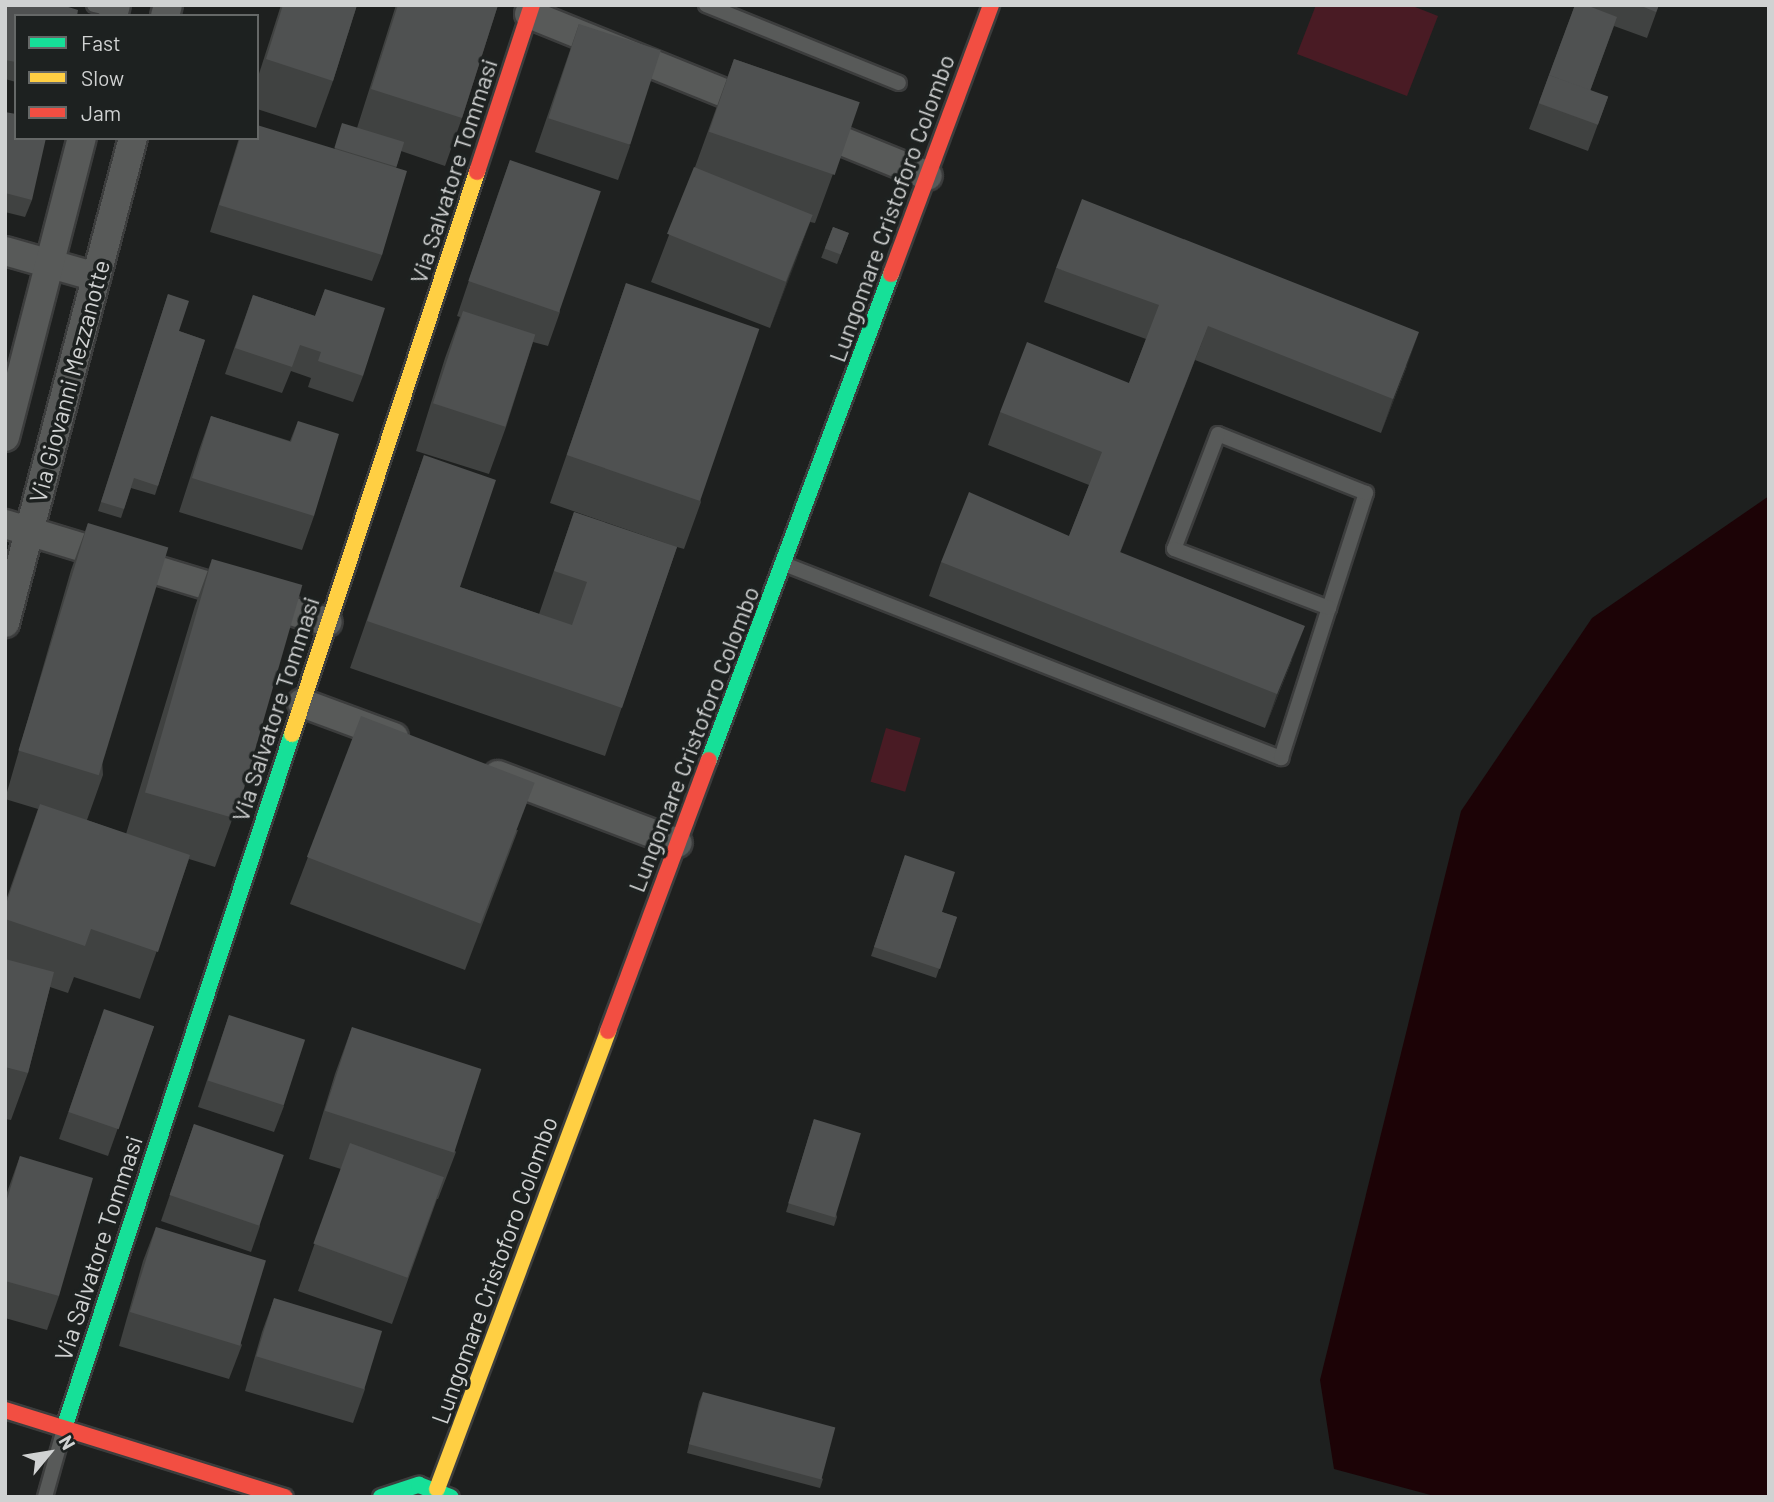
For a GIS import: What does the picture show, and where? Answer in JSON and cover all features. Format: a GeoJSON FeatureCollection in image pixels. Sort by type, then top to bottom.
{"type":"FeatureCollection","features":[{"type":"Feature","properties":{"kind":"street","name":"Lungomare Cristoforo Colombo"},"geometry":{"type":"LineString","coordinates":[[444,1493],[678,843],[991,5]]}},
{"type":"Feature","properties":{"kind":"street"},"geometry":{"type":"LineString","coordinates":[[531,9],[928,176]]}},
{"type":"Feature","properties":{"kind":"street","name":"Via Salvatore Tommasi"},"geometry":{"type":"LineString","coordinates":[[64,1428],[327,622],[531,9]]}},
{"type":"Feature","properties":{"kind":"street","name":"Via Giovanni Mezzanotte"},"geometry":{"type":"LineString","coordinates":[[5,437],[81,140]]}},
{"type":"Feature","properties":{"kind":"street","name":"Via Giovanni Mezzanotte"},"geometry":{"type":"LineString","coordinates":[[5,624],[18,528],[96,277],[132,140]]}},
{"type":"Feature","properties":{"kind":"street"},"geometry":{"type":"LineString","coordinates":[[5,251],[96,277]]}},
{"type":"Feature","properties":{"kind":"street"},"geometry":{"type":"LineString","coordinates":[[18,528],[327,622]]}},
{"type":"Feature","properties":{"kind":"street"},"geometry":{"type":"LineString","coordinates":[[302,703],[418,746]]}},
{"type":"Feature","properties":{"kind":"street"},"geometry":{"type":"LineString","coordinates":[[470,765],[678,843]]}},
{"type":"Feature","properties":{"kind":"street"},"geometry":{"type":"LineString","coordinates":[[5,1410],[240,1490],[285,1497]]}},
{"type":"Feature","properties":{"kind":"street"},"geometry":{"type":"LineString","coordinates":[[381,1497],[410,1485],[444,1493]]}},
{"type":"Feature","properties":{"kind":"lane"},"geometry":{"type":"LineString","coordinates":[[706,5],[899,83]]}},
{"type":"Feature","properties":{"kind":"lane"},"geometry":{"type":"LineString","coordinates":[[783,563],[1280,758],[1329,608],[1366,493],[1218,434],[1174,548],[1329,608]]}},
{"type":"Feature","properties":{"kind":"lane"},"geometry":{"type":"LineString","coordinates":[[45,1497],[64,1428]]}},
{"type":"Feature","properties":{"kind":"shaded area"},"geometry":{"type":"Polygon","coordinates":[[[1316,5],[1410,5],[1438,16],[1407,96],[1297,54],[1316,5]]]}},
{"type":"Feature","properties":{"kind":"shaded area"},"geometry":{"type":"Polygon","coordinates":[[[1769,496],[1769,1497],[1438,1497],[1334,1469],[1320,1380],[1461,811],[1592,618],[1769,496]]]}},
{"type":"Feature","properties":{"kind":"shaded area"},"geometry":{"type":"Polygon","coordinates":[[[886,728],[921,738],[905,792],[871,782],[886,728]]]}},
{"type":"Feature","properties":{"kind":"building"},"geometry":{"type":"Polygon","coordinates":[[[5,5],[62,5],[78,10],[77,14],[14,14],[14,62],[5,60],[5,5]]]}},
{"type":"Feature","properties":{"kind":"building"},"geometry":{"type":"Polygon","coordinates":[[[283,5],[357,5],[333,81],[266,59],[283,5]]]}},
{"type":"Feature","properties":{"kind":"building"},"geometry":{"type":"Polygon","coordinates":[[[398,5],[498,5],[462,118],[371,89],[398,5]]]}},
{"type":"Feature","properties":{"kind":"building"},"geometry":{"type":"Polygon","coordinates":[[[1575,5],[1586,5],[1617,17],[1590,91],[1549,75],[1575,5]]]}},
{"type":"Feature","properties":{"kind":"building"},"geometry":{"type":"Polygon","coordinates":[[[1639,5],[1659,5],[1656,12],[1639,5]]]}},
{"type":"Feature","properties":{"kind":"building"},"geometry":{"type":"Polygon","coordinates":[[[579,24],[661,51],[630,145],[548,118],[579,24]]]}},
{"type":"Feature","properties":{"kind":"building"},"geometry":{"type":"Polygon","coordinates":[[[734,59],[860,102],[835,175],[709,132],[734,59]]]}},
{"type":"Feature","properties":{"kind":"building"},"geometry":{"type":"Polygon","coordinates":[[[1549,75],[1608,97],[1598,125],[1539,103],[1549,75]]]}},
{"type":"Feature","properties":{"kind":"building"},"geometry":{"type":"Polygon","coordinates":[[[5,112],[14,114],[14,140],[46,140],[32,200],[5,193],[5,112]]]}},
{"type":"Feature","properties":{"kind":"building"},"geometry":{"type":"Polygon","coordinates":[[[342,123],[404,142],[397,167],[334,148],[342,123]]]}},
{"type":"Feature","properties":{"kind":"building"},"geometry":{"type":"Polygon","coordinates":[[[259,126],[407,171],[382,255],[219,205],[239,140],[259,140],[259,126]]]}},
{"type":"Feature","properties":{"kind":"building"},"geometry":{"type":"Polygon","coordinates":[[[510,160],[601,191],[559,312],[468,281],[510,160]]]}},
{"type":"Feature","properties":{"kind":"building"},"geometry":{"type":"Polygon","coordinates":[[[694,167],[813,215],[786,282],[667,234],[694,167]]]}},
{"type":"Feature","properties":{"kind":"building"},"geometry":{"type":"Polygon","coordinates":[[[1082,199],[1419,332],[1393,399],[1208,326],[1120,552],[1305,626],[1277,694],[941,562],[969,492],[1069,536],[1102,452],[1000,412],[1027,342],[1129,383],[1159,305],[1056,268],[1082,199]]]}},
{"type":"Feature","properties":{"kind":"building"},"geometry":{"type":"Polygon","coordinates":[[[833,227],[849,233],[841,255],[825,248],[833,227]]]}},
{"type":"Feature","properties":{"kind":"building"},"geometry":{"type":"Polygon","coordinates":[[[626,283],[759,329],[700,501],[567,455],[626,283]]]}},
{"type":"Feature","properties":{"kind":"building"},"geometry":{"type":"Polygon","coordinates":[[[325,289],[385,308],[363,376],[318,361],[321,352],[300,345],[292,367],[235,348],[253,295],[315,316],[325,289]]]}},
{"type":"Feature","properties":{"kind":"building"},"geometry":{"type":"Polygon","coordinates":[[[168,294],[189,301],[179,331],[205,340],[158,486],[134,478],[124,509],[101,502],[168,294]]]}},
{"type":"Feature","properties":{"kind":"building"},"geometry":{"type":"Polygon","coordinates":[[[463,311],[535,334],[505,427],[433,403],[463,311]]]}},
{"type":"Feature","properties":{"kind":"building"},"geometry":{"type":"Polygon","coordinates":[[[211,416],[291,442],[298,421],[339,434],[314,516],[192,478],[211,416]]]}},
{"type":"Feature","properties":{"kind":"building"},"geometry":{"type":"Polygon","coordinates":[[[424,455],[496,480],[460,587],[572,625],[587,582],[554,571],[574,512],[677,547],[622,708],[367,621],[424,455]]]}},
{"type":"Feature","properties":{"kind":"building"},"geometry":{"type":"Polygon","coordinates":[[[88,523],[168,548],[99,775],[18,751],[88,523]]]}},
{"type":"Feature","properties":{"kind":"building"},"geometry":{"type":"Polygon","coordinates":[[[212,559],[302,585],[235,818],[145,793],[212,559]]]}},
{"type":"Feature","properties":{"kind":"building"},"geometry":{"type":"Polygon","coordinates":[[[361,716],[535,783],[481,924],[307,857],[361,716]]]}},
{"type":"Feature","properties":{"kind":"building"},"geometry":{"type":"Polygon","coordinates":[[[40,804],[190,855],[158,952],[91,929],[85,946],[5,919],[5,907],[40,804]]]}},
{"type":"Feature","properties":{"kind":"building"},"geometry":{"type":"Polygon","coordinates":[[[905,855],[955,872],[942,912],[957,917],[940,969],[874,947],[905,855]]]}},
{"type":"Feature","properties":{"kind":"building"},"geometry":{"type":"Polygon","coordinates":[[[5,959],[54,972],[28,1073],[5,1067],[5,959]]]}},
{"type":"Feature","properties":{"kind":"building"},"geometry":{"type":"Polygon","coordinates":[[[104,1009],[154,1026],[119,1129],[69,1112],[104,1009]]]}},
{"type":"Feature","properties":{"kind":"building"},"geometry":{"type":"Polygon","coordinates":[[[229,1015],[305,1040],[284,1105],[208,1081],[229,1015]]]}},
{"type":"Feature","properties":{"kind":"building"},"geometry":{"type":"Polygon","coordinates":[[[352,1027],[481,1069],[454,1153],[325,1111],[352,1027]]]}},
{"type":"Feature","properties":{"kind":"building"},"geometry":{"type":"Polygon","coordinates":[[[814,1119],[861,1133],[835,1217],[788,1203],[814,1119]]]}},
{"type":"Feature","properties":{"kind":"building"},"geometry":{"type":"Polygon","coordinates":[[[194,1124],[284,1155],[259,1226],[170,1195],[194,1124]]]}},
{"type":"Feature","properties":{"kind":"building"},"geometry":{"type":"Polygon","coordinates":[[[350,1143],[444,1177],[407,1278],[313,1244],[350,1143]]]}},
{"type":"Feature","properties":{"kind":"building"},"geometry":{"type":"Polygon","coordinates":[[[20,1156],[93,1178],[59,1296],[5,1281],[5,1206],[20,1156]]]}},
{"type":"Feature","properties":{"kind":"building"},"geometry":{"type":"Polygon","coordinates":[[[156,1227],[266,1261],[240,1346],[130,1312],[156,1227]]]}},
{"type":"Feature","properties":{"kind":"building"},"geometry":{"type":"Polygon","coordinates":[[[274,1298],[382,1331],[364,1389],[256,1356],[274,1298]]]}},
{"type":"Feature","properties":{"kind":"building"},"geometry":{"type":"Polygon","coordinates":[[[703,1392],[835,1427],[821,1480],[689,1444],[703,1392]]]}},
{"type":"Feature","properties":{"kind":"traffic: fast"},"geometry":{"type":"LineString","coordinates":[[709,760],[891,274]]}},
{"type":"Feature","properties":{"kind":"traffic: fast"},"geometry":{"type":"LineString","coordinates":[[64,1428],[292,734]]}},
{"type":"Feature","properties":{"kind":"traffic: fast"},"geometry":{"type":"LineString","coordinates":[[381,1497],[419,1485],[451,1497]]}},
{"type":"Feature","properties":{"kind":"traffic: slow"},"geometry":{"type":"LineString","coordinates":[[292,734],[477,172]]}},
{"type":"Feature","properties":{"kind":"traffic: slow"},"geometry":{"type":"LineString","coordinates":[[437,1489],[608,1031]]}},
{"type":"Feature","properties":{"kind":"traffic: jam"},"geometry":{"type":"LineString","coordinates":[[477,172],[532,5]]}},
{"type":"Feature","properties":{"kind":"traffic: jam"},"geometry":{"type":"LineString","coordinates":[[891,274],[991,5]]}},
{"type":"Feature","properties":{"kind":"traffic: jam"},"geometry":{"type":"LineString","coordinates":[[608,1031],[709,760]]}},
{"type":"Feature","properties":{"kind":"traffic: jam"},"geometry":{"type":"LineString","coordinates":[[5,1410],[285,1497]]}}]}
